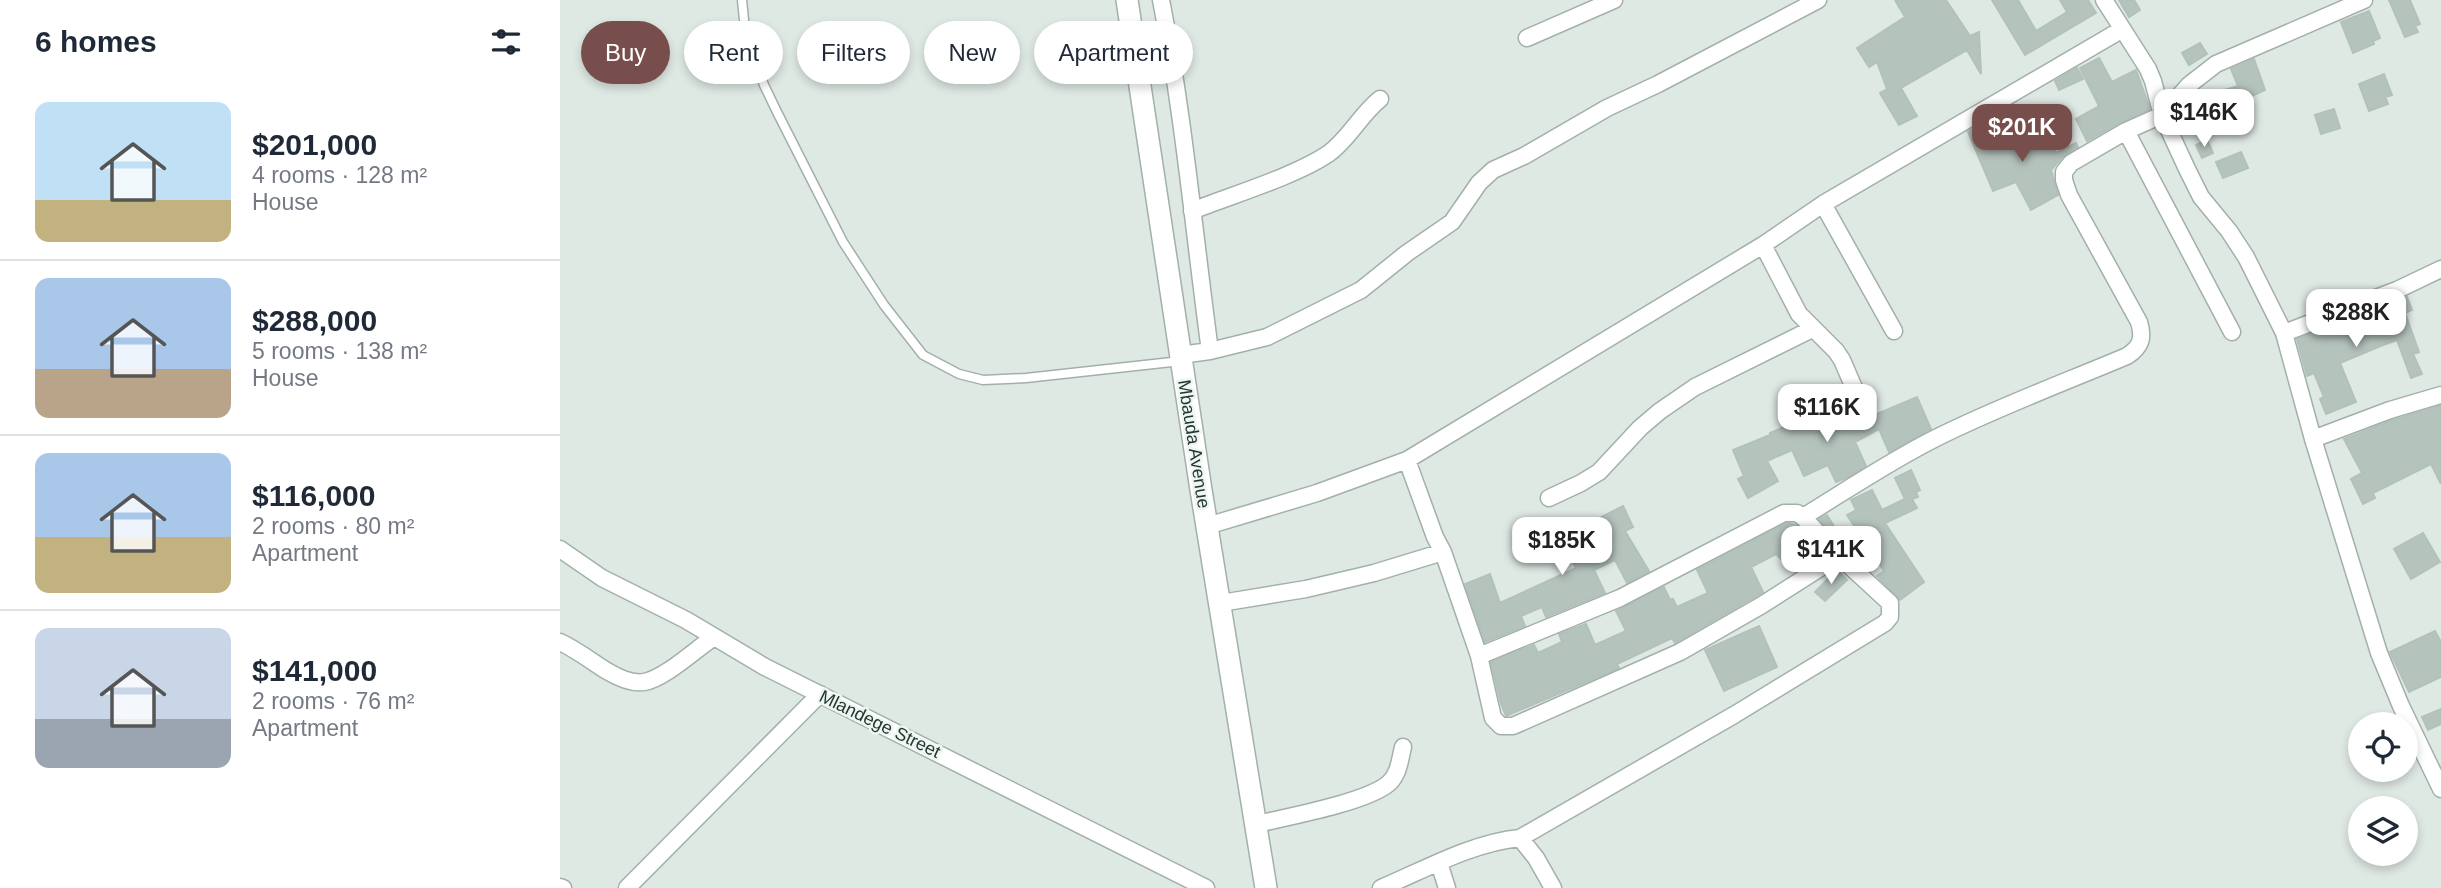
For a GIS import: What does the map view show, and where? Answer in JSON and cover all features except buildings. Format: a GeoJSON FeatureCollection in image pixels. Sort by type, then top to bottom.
{"type":"FeatureCollection","features":[{"type":"Feature","properties":{"kind":"street","name":"Mbauda Avenue"},"geometry":{"type":"LineString","coordinates":[[1127,0],[1180,358],[1266,888]]}},
{"type":"Feature","properties":{"kind":"street"},"geometry":{"type":"LineString","coordinates":[[1161,0],[1189,167],[1210,351]]}},
{"type":"Feature","properties":{"kind":"street"},"geometry":{"type":"LineString","coordinates":[[1527,38],[1614,0]]}},
{"type":"Feature","properties":{"kind":"street"},"geometry":{"type":"LineString","coordinates":[[1180,358],[1267,337],[1361,290],[1407,253],[1452,222],[1479,183],[1493,170],[1818,0]]}},
{"type":"Feature","properties":{"kind":"street"},"geometry":{"type":"LineString","coordinates":[[2104,0],[2153,81],[2162,115],[2201,197],[2230,231],[2246,257],[2284,333],[2379,653],[2441,789]]}},
{"type":"Feature","properties":{"kind":"street"},"geometry":{"type":"LineString","coordinates":[[1804,517],[1896,459],[1934,439],[1979,417],[2136,351],[2142,333],[2139,323],[2076,208],[2064,180],[2064,172],[2071,163],[2126,131],[2162,115],[2189,85],[2216,64],[2364,0]]}},
{"type":"Feature","properties":{"kind":"street"},"geometry":{"type":"LineString","coordinates":[[1207,526],[1317,494],[1407,460],[1763,245],[1823,204],[2121,30]]}},
{"type":"Feature","properties":{"kind":"street"},"geometry":{"type":"LineString","coordinates":[[1192,211],[1286,174],[1327,154],[1340,144],[1366,111],[1380,99]]}},
{"type":"Feature","properties":{"kind":"street"},"geometry":{"type":"LineString","coordinates":[[2126,131],[2232,332]]}},
{"type":"Feature","properties":{"kind":"street"},"geometry":{"type":"LineString","coordinates":[[1823,204],[1894,331]]}},
{"type":"Feature","properties":{"kind":"street"},"geometry":{"type":"LineString","coordinates":[[1763,245],[1793,305],[1842,360],[1867,418]]}},
{"type":"Feature","properties":{"kind":"street"},"geometry":{"type":"LineString","coordinates":[[2284,333],[2397,290],[2441,269]]}},
{"type":"Feature","properties":{"kind":"street"},"geometry":{"type":"LineString","coordinates":[[1549,498],[1599,472],[1640,428],[1677,398],[1812,329]]}},
{"type":"Feature","properties":{"kind":"street"},"geometry":{"type":"LineString","coordinates":[[2314,439],[2390,410],[2441,395]]}},
{"type":"Feature","properties":{"kind":"street"},"geometry":{"type":"LineString","coordinates":[[1407,460],[1479,656],[1493,718],[1501,726],[1513,726],[1680,652],[1762,605],[1839,556]]}},
{"type":"Feature","properties":{"kind":"street"},"geometry":{"type":"LineString","coordinates":[[1381,888],[1498,841],[1520,838],[1734,715],[1885,623],[1892,610],[1890,603],[1839,556],[1804,517],[1791,512],[1776,516],[1620,598],[1479,656]]}},
{"type":"Feature","properties":{"kind":"street","name":"Mlandege Street"},"geometry":{"type":"LineString","coordinates":[[560,549],[602,578],[686,620],[765,667],[1206,888]]}},
{"type":"Feature","properties":{"kind":"street"},"geometry":{"type":"LineString","coordinates":[[1221,603],[1306,589],[1374,573],[1443,552]]}},
{"type":"Feature","properties":{"kind":"street"},"geometry":{"type":"LineString","coordinates":[[560,642],[610,673],[634,682],[647,682],[714,637]]}},
{"type":"Feature","properties":{"kind":"street"},"geometry":{"type":"LineString","coordinates":[[627,888],[820,694]]}},
{"type":"Feature","properties":{"kind":"street"},"geometry":{"type":"LineString","coordinates":[[1257,824],[1342,804],[1378,790],[1390,782],[1399,767],[1403,747]]}},
{"type":"Feature","properties":{"kind":"street"},"geometry":{"type":"LineString","coordinates":[[1520,838],[1536,858],[1553,888]]}},
{"type":"Feature","properties":{"kind":"street"},"geometry":{"type":"LineString","coordinates":[[1439,863],[1447,888]]}},
{"type":"Feature","properties":{"kind":"lane"},"geometry":{"type":"LineString","coordinates":[[742,0],[745,30],[764,85],[843,242],[884,305],[923,355],[959,374],[983,380],[1026,378],[1180,358]]}}]}
